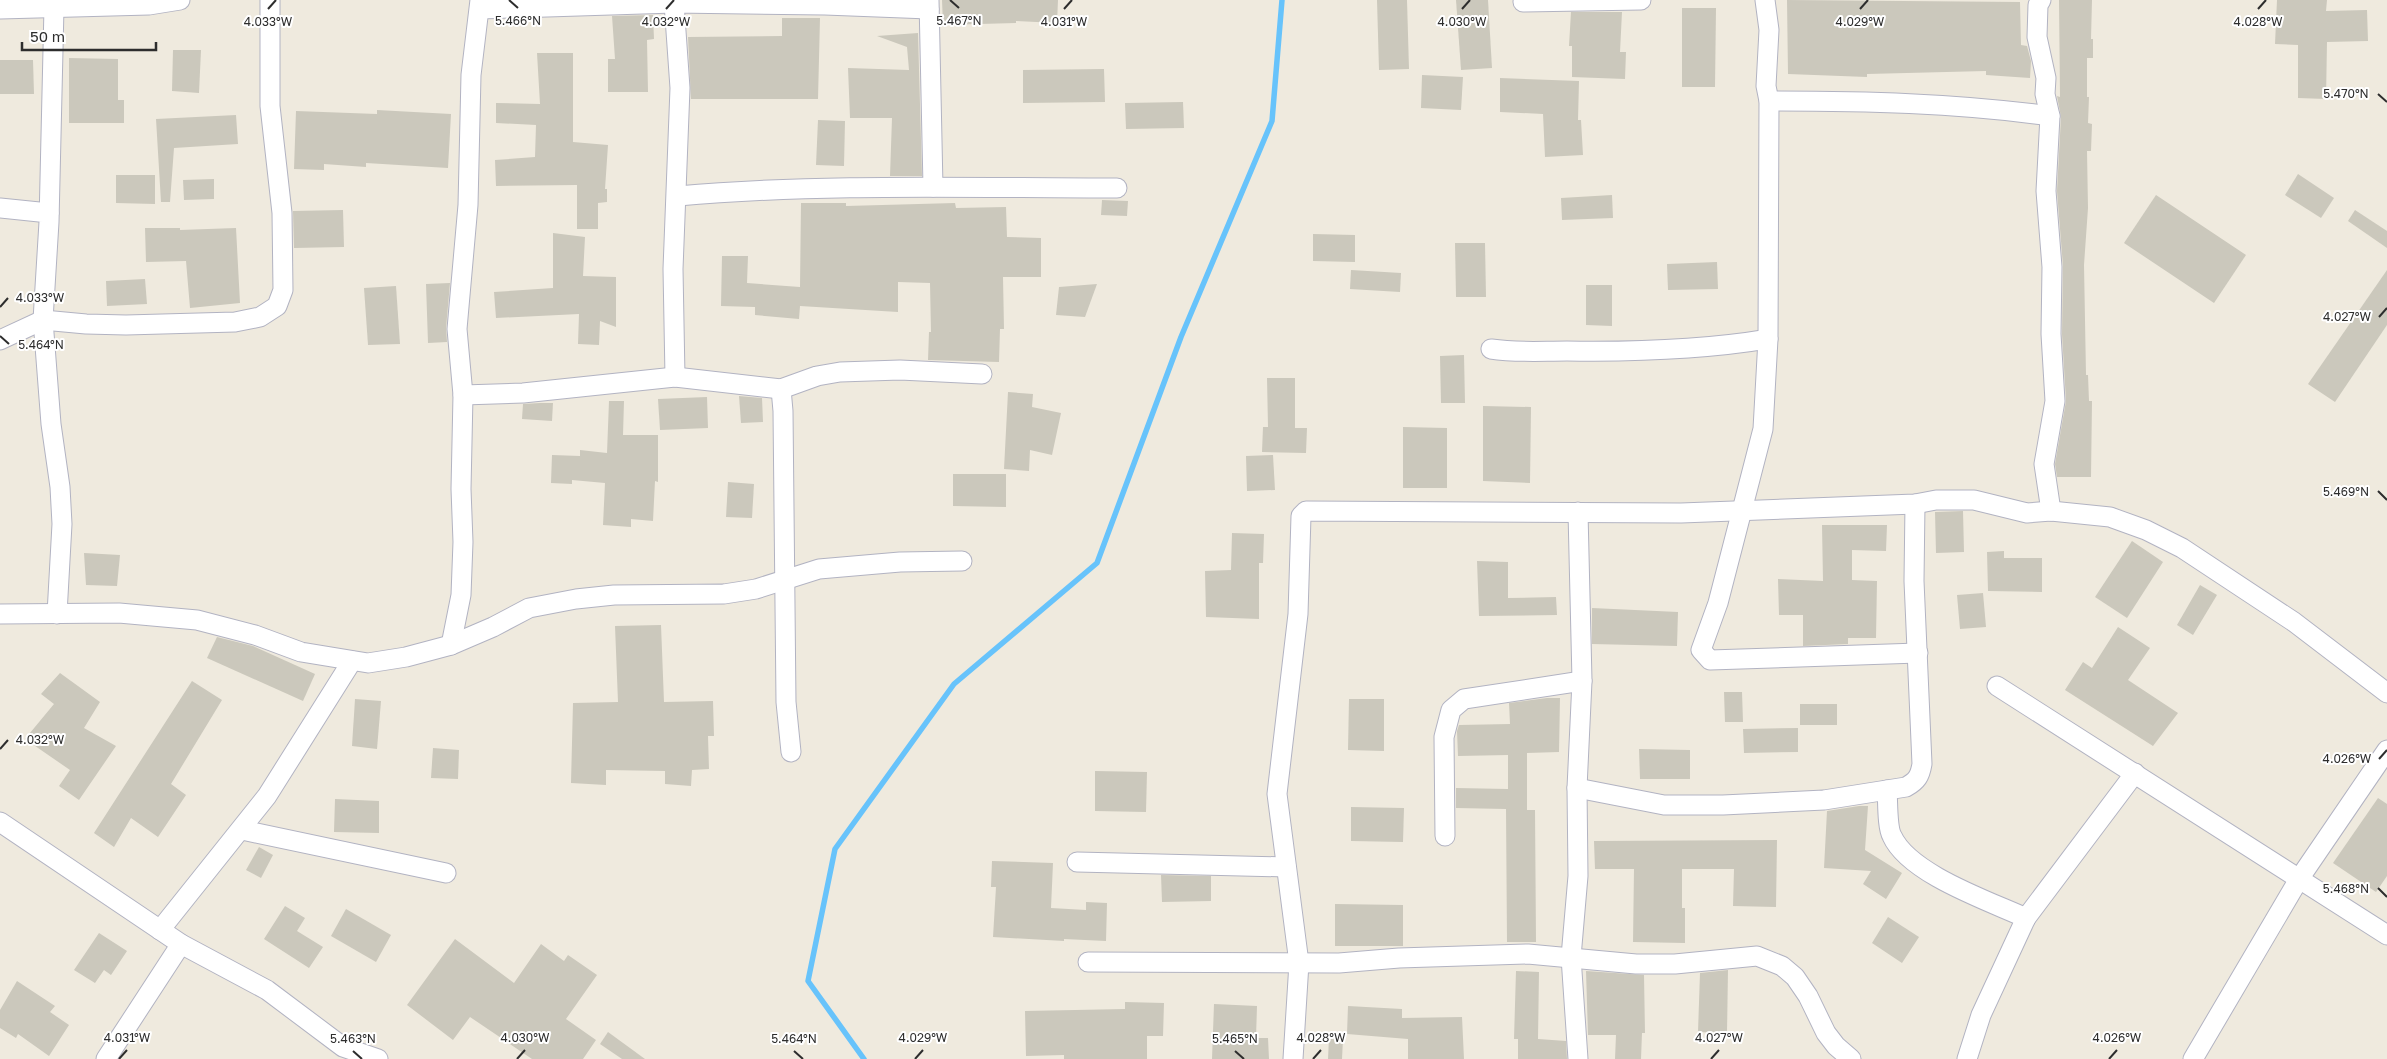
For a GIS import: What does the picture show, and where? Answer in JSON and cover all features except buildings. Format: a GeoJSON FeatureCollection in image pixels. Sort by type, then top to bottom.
{"type":"FeatureCollection","features":[{"type":"Feature","properties":{"kind":"street"},"geometry":{"type":"LineString","coordinates":[[0,9],[149,5],[180,0]]}},
{"type":"Feature","properties":{"kind":"street"},"geometry":{"type":"LineString","coordinates":[[0,340],[43,320],[126,325],[235,322],[260,317],[277,306],[283,290],[282,213],[270,106],[270,0]]}},
{"type":"Feature","properties":{"kind":"street"},"geometry":{"type":"LineString","coordinates":[[1523,2],[1641,0]]}},
{"type":"Feature","properties":{"kind":"street"},"geometry":{"type":"LineString","coordinates":[[1765,0],[1769,30],[1766,86],[1769,102],[1768,339],[1763,429],[1718,603],[1701,650],[1710,660],[1918,653]]}},
{"type":"Feature","properties":{"kind":"street"},"geometry":{"type":"LineString","coordinates":[[2041,0],[2038,6],[2037,37],[2046,78],[2045,94],[2050,116],[2046,191],[2052,267],[2050,334],[2055,401],[2044,464],[2051,511]]}},
{"type":"Feature","properties":{"kind":"street"},"geometry":{"type":"LineString","coordinates":[[674,3],[680,88],[678,196],[673,269],[674,377]]}},
{"type":"Feature","properties":{"kind":"street"},"geometry":{"type":"LineString","coordinates":[[451,645],[461,594],[463,395],[457,329],[468,205],[471,75],[480,4],[929,4],[933,187]]}},
{"type":"Feature","properties":{"kind":"street"},"geometry":{"type":"LineString","coordinates":[[54,7],[49,213],[43,320],[51,424],[60,496],[61,558],[57,614]]}},
{"type":"Feature","properties":{"kind":"street"},"geometry":{"type":"LineString","coordinates":[[1769,102],[1875,100],[2009,110],[2050,116]]}},
{"type":"Feature","properties":{"kind":"street"},"geometry":{"type":"LineString","coordinates":[[678,196],[752,190],[933,187],[1117,188]]}},
{"type":"Feature","properties":{"kind":"street"},"geometry":{"type":"LineString","coordinates":[[0,208],[49,213]]}},
{"type":"Feature","properties":{"kind":"street"},"geometry":{"type":"LineString","coordinates":[[1491,349],[1516,353],[1636,351],[1725,346],[1768,339]]}},
{"type":"Feature","properties":{"kind":"street"},"geometry":{"type":"LineString","coordinates":[[463,395],[523,394],[674,377],[781,389],[817,376],[840,372],[900,370],[982,374]]}},
{"type":"Feature","properties":{"kind":"street"},"geometry":{"type":"LineString","coordinates":[[781,389],[786,580],[786,702],[792,752]]}},
{"type":"Feature","properties":{"kind":"street"},"geometry":{"type":"LineString","coordinates":[[1293,1059],[1298,963],[1277,794],[1298,614],[1301,516],[1306,511],[1743,511],[1915,504],[1936,500],[1974,500],[2027,513],[2051,511],[2110,517],[2146,530],[2182,548],[2294,622],[2387,693]]}},
{"type":"Feature","properties":{"kind":"street"},"geometry":{"type":"LineString","coordinates":[[1578,788],[1632,800],[1674,805],[1824,800],[1906,787],[1915,782],[1921,775],[1922,764],[1914,581],[1915,504]]}},
{"type":"Feature","properties":{"kind":"street"},"geometry":{"type":"LineString","coordinates":[[1578,512],[1582,681],[1578,788],[1578,876],[1571,957],[1578,1059]]}},
{"type":"Feature","properties":{"kind":"street"},"geometry":{"type":"LineString","coordinates":[[0,614],[118,613],[197,620],[255,635],[301,652],[368,663],[451,645],[493,627],[529,608],[576,599],[614,595],[724,594],[756,589],[818,570],[857,565],[962,562]]}},
{"type":"Feature","properties":{"kind":"street"},"geometry":{"type":"LineString","coordinates":[[160,930],[242,830],[267,796],[352,661]]}},
{"type":"Feature","properties":{"kind":"street"},"geometry":{"type":"LineString","coordinates":[[1445,836],[1444,737],[1451,710],[1464,699],[1582,681]]}},
{"type":"Feature","properties":{"kind":"street"},"geometry":{"type":"LineString","coordinates":[[1997,686],[2084,743],[2135,772],[2387,936]]}},
{"type":"Feature","properties":{"kind":"street"},"geometry":{"type":"LineString","coordinates":[[2193,1059],[2299,879],[2387,750]]}},
{"type":"Feature","properties":{"kind":"street"},"geometry":{"type":"LineString","coordinates":[[1968,1059],[1981,1015],[2026,918],[2135,772]]}},
{"type":"Feature","properties":{"kind":"street"},"geometry":{"type":"LineString","coordinates":[[1888,790],[1891,836],[1909,860],[1937,877],[2026,918]]}},
{"type":"Feature","properties":{"kind":"street"},"geometry":{"type":"LineString","coordinates":[[0,822],[181,944],[266,990],[340,1053],[378,1059]]}},
{"type":"Feature","properties":{"kind":"street"},"geometry":{"type":"LineString","coordinates":[[242,830],[446,873]]}},
{"type":"Feature","properties":{"kind":"street"},"geometry":{"type":"LineString","coordinates":[[1077,862],[1286,867]]}},
{"type":"Feature","properties":{"kind":"street"},"geometry":{"type":"LineString","coordinates":[[106,1059],[181,944]]}},
{"type":"Feature","properties":{"kind":"street"},"geometry":{"type":"LineString","coordinates":[[1088,962],[1298,963],[1528,954],[1655,964],[1757,956],[1782,966],[1795,977],[1808,996],[1826,1033],[1836,1046],[1851,1059]]}},
{"type":"Feature","properties":{"kind":"waterway"},"geometry":{"type":"LineString","coordinates":[[864,1059],[808,981],[835,849],[954,684],[1097,563],[1181,337],[1272,121],[1282,0]]}}]}
